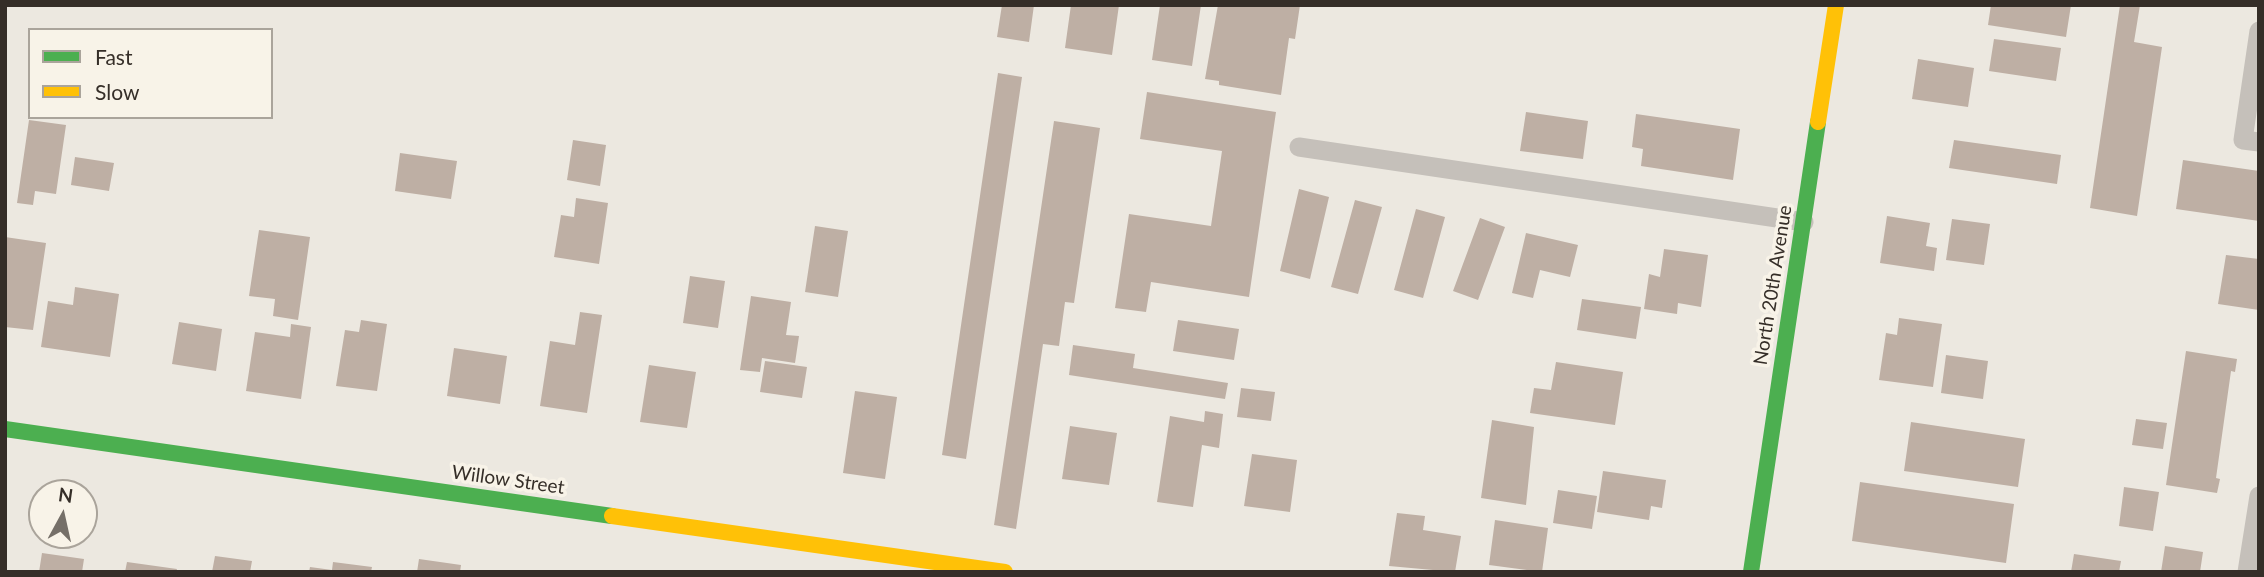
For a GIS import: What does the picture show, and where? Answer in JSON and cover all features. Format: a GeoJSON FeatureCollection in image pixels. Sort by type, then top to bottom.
{"type":"FeatureCollection","features":[{"type":"Feature","properties":{"kind":"street","name":"North 20th Avenue"},"geometry":{"type":"LineString","coordinates":[[1751,572],[1836,5]]}},
{"type":"Feature","properties":{"kind":"street","name":"Willow Street"},"geometry":{"type":"LineString","coordinates":[[5,429],[1005,572]]}},
{"type":"Feature","properties":{"kind":"lane"},"geometry":{"type":"LineString","coordinates":[[2259,31],[2243,140],[2259,142]]}},
{"type":"Feature","properties":{"kind":"lane"},"geometry":{"type":"LineString","coordinates":[[1299,147],[1804,222]]}},
{"type":"Feature","properties":{"kind":"lane"},"geometry":{"type":"LineString","coordinates":[[2247,572],[2259,496]]}},
{"type":"Feature","properties":{"kind":"building"},"geometry":{"type":"Polygon","coordinates":[[[1002,5],[1034,5],[1029,42],[997,37],[1002,5]]]}},
{"type":"Feature","properties":{"kind":"building"},"geometry":{"type":"Polygon","coordinates":[[[1071,5],[1119,5],[1112,55],[1065,48],[1071,5]]]}},
{"type":"Feature","properties":{"kind":"building"},"geometry":{"type":"Polygon","coordinates":[[[1160,5],[1201,5],[1192,66],[1152,60],[1160,5]]]}},
{"type":"Feature","properties":{"kind":"building"},"geometry":{"type":"Polygon","coordinates":[[[1218,5],[1300,5],[1295,39],[1289,38],[1281,95],[1219,85],[1219,81],[1205,79],[1218,5]]]}},
{"type":"Feature","properties":{"kind":"building"},"geometry":{"type":"Polygon","coordinates":[[[1991,5],[2071,5],[2066,37],[1988,25],[1991,5]]]}},
{"type":"Feature","properties":{"kind":"building"},"geometry":{"type":"Polygon","coordinates":[[[2120,5],[2140,5],[2134,42],[2162,47],[2137,216],[2090,208],[2120,5]]]}},
{"type":"Feature","properties":{"kind":"building"},"geometry":{"type":"Polygon","coordinates":[[[1994,39],[2061,48],[2056,81],[1989,71],[1994,39]]]}},
{"type":"Feature","properties":{"kind":"building"},"geometry":{"type":"Polygon","coordinates":[[[1918,59],[1974,68],[1968,107],[1912,99],[1918,59]]]}},
{"type":"Feature","properties":{"kind":"building"},"geometry":{"type":"Polygon","coordinates":[[[998,73],[1022,77],[966,459],[942,455],[998,73]]]}},
{"type":"Feature","properties":{"kind":"building"},"geometry":{"type":"Polygon","coordinates":[[[1147,92],[1276,112],[1249,297],[1151,282],[1146,312],[1115,308],[1129,214],[1211,226],[1222,151],[1140,139],[1147,92]]]}},
{"type":"Feature","properties":{"kind":"building"},"geometry":{"type":"Polygon","coordinates":[[[1526,112],[1588,121],[1583,159],[1520,151],[1526,112]]]}},
{"type":"Feature","properties":{"kind":"building"},"geometry":{"type":"Polygon","coordinates":[[[1636,114],[1740,129],[1733,180],[1641,166],[1643,149],[1632,147],[1636,114]]]}},
{"type":"Feature","properties":{"kind":"building"},"geometry":{"type":"Polygon","coordinates":[[[29,120],[66,125],[56,194],[35,191],[33,205],[17,203],[29,120]]]}},
{"type":"Feature","properties":{"kind":"building"},"geometry":{"type":"Polygon","coordinates":[[[1054,121],[1100,128],[1074,303],[1065,302],[1059,346],[1043,344],[1016,529],[994,525],[1054,121]]]}},
{"type":"Feature","properties":{"kind":"building"},"geometry":{"type":"Polygon","coordinates":[[[573,140],[606,145],[600,186],[567,180],[573,140]]]}},
{"type":"Feature","properties":{"kind":"building"},"geometry":{"type":"Polygon","coordinates":[[[1954,140],[2061,155],[2057,184],[1949,168],[1954,140]]]}},
{"type":"Feature","properties":{"kind":"building"},"geometry":{"type":"Polygon","coordinates":[[[400,153],[457,161],[451,199],[395,191],[400,153]]]}},
{"type":"Feature","properties":{"kind":"building"},"geometry":{"type":"Polygon","coordinates":[[[75,157],[114,163],[109,191],[71,185],[75,157]]]}},
{"type":"Feature","properties":{"kind":"building"},"geometry":{"type":"Polygon","coordinates":[[[2183,160],[2259,171],[2259,221],[2176,209],[2183,160]]]}},
{"type":"Feature","properties":{"kind":"building"},"geometry":{"type":"Polygon","coordinates":[[[1299,189],[1329,197],[1310,279],[1280,271],[1299,189]]]}},
{"type":"Feature","properties":{"kind":"building"},"geometry":{"type":"Polygon","coordinates":[[[576,198],[608,203],[599,264],[554,257],[561,215],[574,217],[576,198]]]}},
{"type":"Feature","properties":{"kind":"building"},"geometry":{"type":"Polygon","coordinates":[[[1355,200],[1382,207],[1358,294],[1331,287],[1355,200]]]}},
{"type":"Feature","properties":{"kind":"building"},"geometry":{"type":"Polygon","coordinates":[[[1416,209],[1445,217],[1423,298],[1394,290],[1416,209]]]}},
{"type":"Feature","properties":{"kind":"building"},"geometry":{"type":"Polygon","coordinates":[[[1887,216],[1930,223],[1926,246],[1937,248],[1934,271],[1880,263],[1887,216]]]}},
{"type":"Feature","properties":{"kind":"building"},"geometry":{"type":"Polygon","coordinates":[[[1480,218],[1505,227],[1478,300],[1453,291],[1480,218]]]}},
{"type":"Feature","properties":{"kind":"building"},"geometry":{"type":"Polygon","coordinates":[[[1952,219],[1990,224],[1984,265],[1946,260],[1952,219]]]}},
{"type":"Feature","properties":{"kind":"building"},"geometry":{"type":"Polygon","coordinates":[[[815,226],[848,231],[838,297],[805,292],[815,226]]]}},
{"type":"Feature","properties":{"kind":"building"},"geometry":{"type":"Polygon","coordinates":[[[259,230],[310,237],[298,320],[273,316],[275,299],[249,296],[259,230]]]}},
{"type":"Feature","properties":{"kind":"building"},"geometry":{"type":"Polygon","coordinates":[[[1526,233],[1578,245],[1570,277],[1540,270],[1533,298],[1512,293],[1526,233]]]}},
{"type":"Feature","properties":{"kind":"building"},"geometry":{"type":"Polygon","coordinates":[[[5,237],[46,243],[33,330],[5,327],[5,237]]]}},
{"type":"Feature","properties":{"kind":"building"},"geometry":{"type":"Polygon","coordinates":[[[1664,249],[1708,255],[1701,307],[1678,303],[1677,314],[1644,309],[1649,274],[1660,277],[1664,249]]]}},
{"type":"Feature","properties":{"kind":"building"},"geometry":{"type":"Polygon","coordinates":[[[2226,255],[2259,259],[2259,310],[2218,304],[2226,255]]]}},
{"type":"Feature","properties":{"kind":"building"},"geometry":{"type":"Polygon","coordinates":[[[690,276],[725,281],[718,328],[683,323],[690,276]]]}},
{"type":"Feature","properties":{"kind":"building"},"geometry":{"type":"Polygon","coordinates":[[[75,287],[119,294],[110,357],[41,347],[48,301],[73,305],[75,287]]]}},
{"type":"Feature","properties":{"kind":"building"},"geometry":{"type":"Polygon","coordinates":[[[751,296],[791,302],[786,335],[799,336],[795,363],[762,358],[760,372],[740,370],[751,296]]]}},
{"type":"Feature","properties":{"kind":"building"},"geometry":{"type":"Polygon","coordinates":[[[1582,299],[1641,307],[1636,339],[1577,330],[1582,299]]]}},
{"type":"Feature","properties":{"kind":"building"},"geometry":{"type":"Polygon","coordinates":[[[580,312],[602,315],[587,413],[540,406],[550,341],[575,345],[580,312]]]}},
{"type":"Feature","properties":{"kind":"building"},"geometry":{"type":"Polygon","coordinates":[[[1899,318],[1942,324],[1933,387],[1879,380],[1886,333],[1897,335],[1899,318]]]}},
{"type":"Feature","properties":{"kind":"building"},"geometry":{"type":"Polygon","coordinates":[[[361,320],[387,324],[377,391],[336,386],[345,330],[359,332],[361,320]]]}},
{"type":"Feature","properties":{"kind":"building"},"geometry":{"type":"Polygon","coordinates":[[[1178,320],[1239,329],[1234,360],[1173,351],[1178,320]]]}},
{"type":"Feature","properties":{"kind":"building"},"geometry":{"type":"Polygon","coordinates":[[[179,322],[222,329],[216,371],[172,364],[179,322]]]}},
{"type":"Feature","properties":{"kind":"building"},"geometry":{"type":"Polygon","coordinates":[[[291,324],[311,327],[301,399],[246,391],[255,332],[290,337],[291,324]]]}},
{"type":"Feature","properties":{"kind":"building"},"geometry":{"type":"Polygon","coordinates":[[[1073,345],[1135,354],[1133,368],[1228,383],[1225,399],[1069,375],[1073,345]]]}},
{"type":"Feature","properties":{"kind":"building"},"geometry":{"type":"Polygon","coordinates":[[[454,348],[507,356],[500,404],[447,396],[454,348]]]}},
{"type":"Feature","properties":{"kind":"building"},"geometry":{"type":"Polygon","coordinates":[[[2186,351],[2237,359],[2235,372],[2231,371],[2216,478],[2220,479],[2217,493],[2166,485],[2186,351]]]}},
{"type":"Feature","properties":{"kind":"building"},"geometry":{"type":"Polygon","coordinates":[[[1946,355],[1988,361],[1983,399],[1941,393],[1946,355]]]}},
{"type":"Feature","properties":{"kind":"building"},"geometry":{"type":"Polygon","coordinates":[[[765,361],[807,367],[802,398],[760,392],[765,361]]]}},
{"type":"Feature","properties":{"kind":"building"},"geometry":{"type":"Polygon","coordinates":[[[1556,362],[1623,372],[1615,425],[1530,413],[1534,388],[1551,390],[1556,362]]]}},
{"type":"Feature","properties":{"kind":"building"},"geometry":{"type":"Polygon","coordinates":[[[649,365],[696,372],[687,428],[640,422],[649,365]]]}},
{"type":"Feature","properties":{"kind":"building"},"geometry":{"type":"Polygon","coordinates":[[[1241,388],[1275,392],[1271,421],[1237,417],[1241,388]]]}},
{"type":"Feature","properties":{"kind":"building"},"geometry":{"type":"Polygon","coordinates":[[[855,391],[897,397],[885,479],[843,473],[855,391]]]}},
{"type":"Feature","properties":{"kind":"building"},"geometry":{"type":"Polygon","coordinates":[[[1205,411],[1223,414],[1219,448],[1202,445],[1193,507],[1157,502],[1170,416],[1204,422],[1205,411]]]}},
{"type":"Feature","properties":{"kind":"building"},"geometry":{"type":"Polygon","coordinates":[[[2136,419],[2167,423],[2163,449],[2132,445],[2136,419]]]}},
{"type":"Feature","properties":{"kind":"building"},"geometry":{"type":"Polygon","coordinates":[[[1492,420],[1534,427],[1526,505],[1481,498],[1492,420]]]}},
{"type":"Feature","properties":{"kind":"building"},"geometry":{"type":"Polygon","coordinates":[[[1911,422],[2025,439],[2018,487],[1904,471],[1911,422]]]}},
{"type":"Feature","properties":{"kind":"building"},"geometry":{"type":"Polygon","coordinates":[[[1070,426],[1117,433],[1109,485],[1062,479],[1070,426]]]}},
{"type":"Feature","properties":{"kind":"building"},"geometry":{"type":"Polygon","coordinates":[[[1252,454],[1297,460],[1290,512],[1244,506],[1252,454]]]}},
{"type":"Feature","properties":{"kind":"building"},"geometry":{"type":"Polygon","coordinates":[[[1603,471],[1666,480],[1662,508],[1651,506],[1649,520],[1597,512],[1603,471]]]}},
{"type":"Feature","properties":{"kind":"building"},"geometry":{"type":"Polygon","coordinates":[[[1860,482],[2014,504],[2006,563],[1852,541],[1860,482]]]}},
{"type":"Feature","properties":{"kind":"building"},"geometry":{"type":"Polygon","coordinates":[[[2124,487],[2159,492],[2153,531],[2119,526],[2124,487]]]}},
{"type":"Feature","properties":{"kind":"building"},"geometry":{"type":"Polygon","coordinates":[[[1558,490],[1597,496],[1592,529],[1553,523],[1558,490]]]}},
{"type":"Feature","properties":{"kind":"building"},"geometry":{"type":"Polygon","coordinates":[[[1397,513],[1425,516],[1423,530],[1461,536],[1455,572],[1389,566],[1397,513]]]}},
{"type":"Feature","properties":{"kind":"building"},"geometry":{"type":"Polygon","coordinates":[[[1495,520],[1548,528],[1542,572],[1489,565],[1495,520]]]}},
{"type":"Feature","properties":{"kind":"building"},"geometry":{"type":"Polygon","coordinates":[[[2165,546],[2203,552],[2200,572],[2161,572],[2165,546]]]}},
{"type":"Feature","properties":{"kind":"building"},"geometry":{"type":"Polygon","coordinates":[[[42,553],[84,559],[82,572],[39,572],[42,553]]]}},
{"type":"Feature","properties":{"kind":"building"},"geometry":{"type":"Polygon","coordinates":[[[2074,554],[2121,561],[2119,572],[2071,572],[2074,554]]]}},
{"type":"Feature","properties":{"kind":"building"},"geometry":{"type":"Polygon","coordinates":[[[215,556],[252,561],[250,572],[212,572],[215,556]]]}},
{"type":"Feature","properties":{"kind":"building"},"geometry":{"type":"Polygon","coordinates":[[[419,559],[461,565],[460,572],[417,572],[419,559]]]}},
{"type":"Feature","properties":{"kind":"building"},"geometry":{"type":"Polygon","coordinates":[[[127,562],[177,569],[176,572],[125,572],[127,562]]]}},
{"type":"Feature","properties":{"kind":"building"},"geometry":{"type":"Polygon","coordinates":[[[333,562],[372,567],[371,572],[309,572],[310,567],[332,570],[333,562]]]}},
{"type":"Feature","properties":{"kind":"traffic: fast"},"geometry":{"type":"LineString","coordinates":[[1751,572],[1818,122]]}},
{"type":"Feature","properties":{"kind":"traffic: fast"},"geometry":{"type":"LineString","coordinates":[[5,429],[612,516]]}},
{"type":"Feature","properties":{"kind":"traffic: slow"},"geometry":{"type":"LineString","coordinates":[[1818,122],[1836,5]]}},
{"type":"Feature","properties":{"kind":"traffic: slow"},"geometry":{"type":"LineString","coordinates":[[612,516],[1005,572]]}}]}
